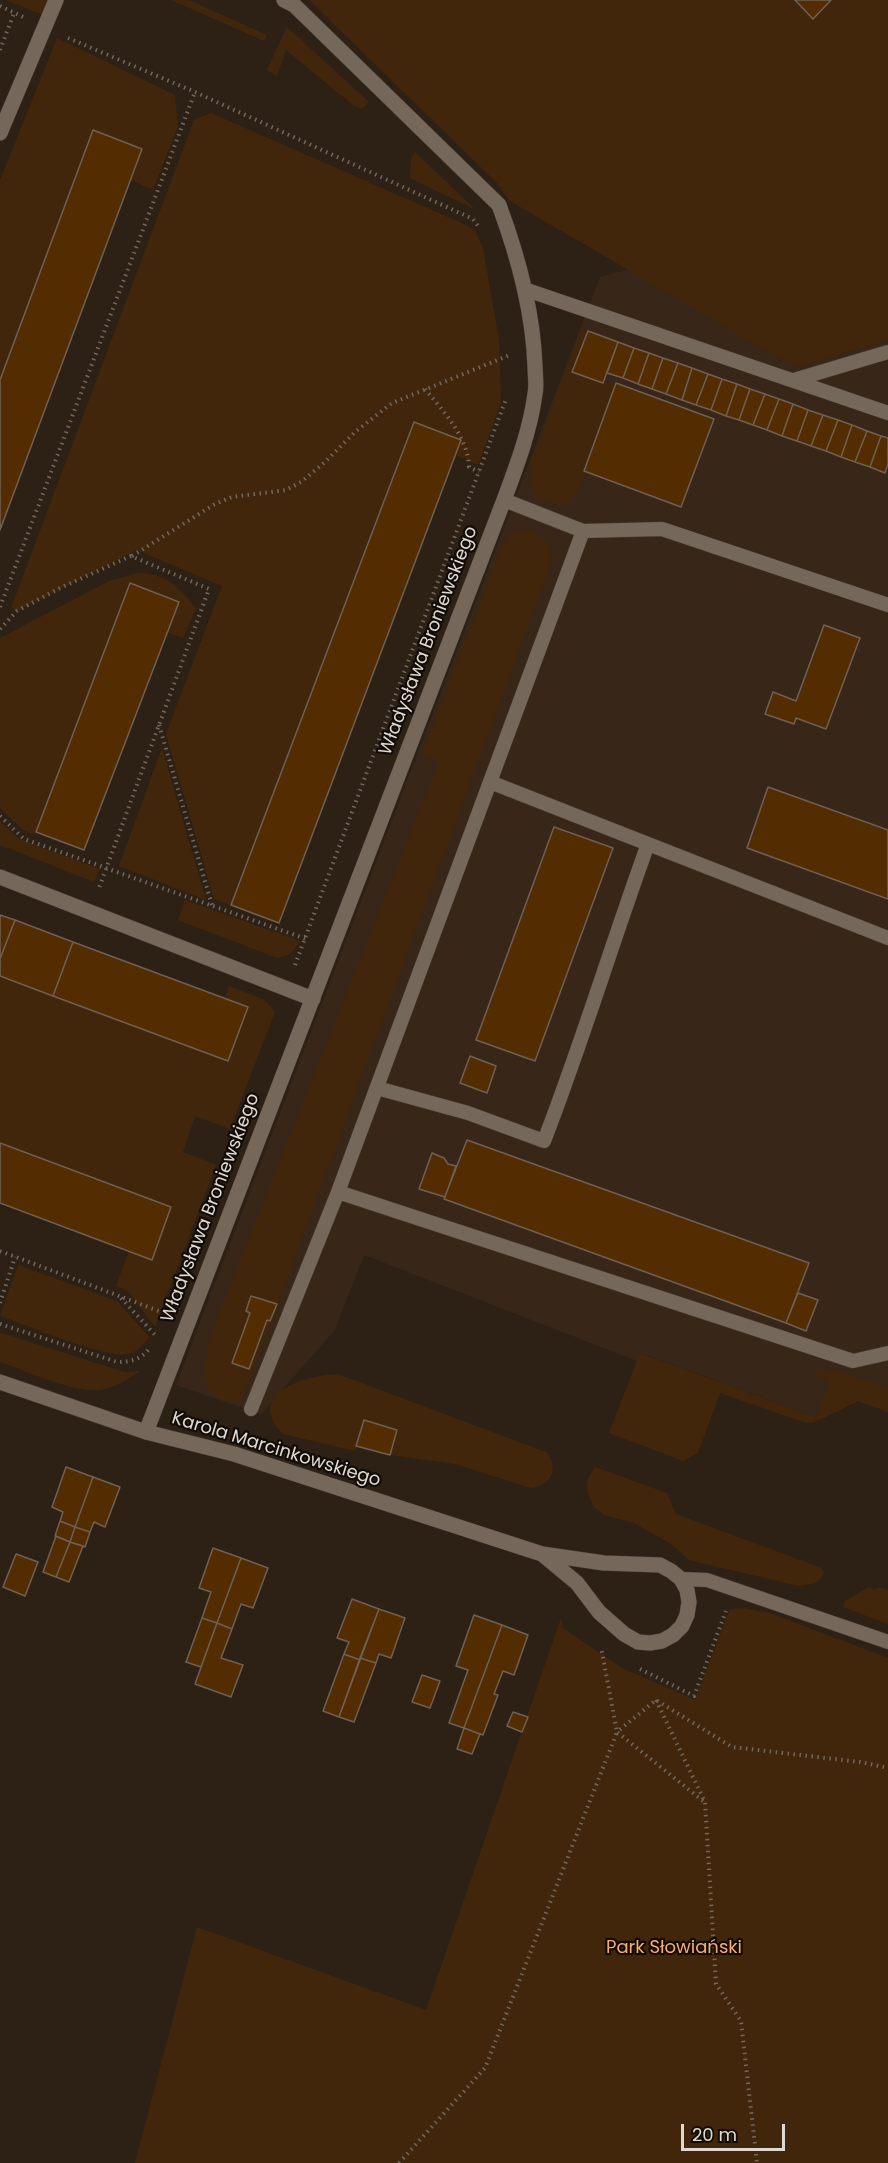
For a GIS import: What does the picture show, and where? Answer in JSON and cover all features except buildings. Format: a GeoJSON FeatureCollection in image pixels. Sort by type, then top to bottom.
{"type":"FeatureCollection","features":[{"type":"Feature","properties":{"kind":"street"},"geometry":{"type":"LineString","coordinates":[[0,132],[56,0]]}},
{"type":"Feature","properties":{"kind":"street","name":"Władysława Broniewskiego"},"geometry":{"type":"LineString","coordinates":[[146,1432],[524,447],[536,392],[534,341],[524,289],[512,240],[499,205],[294,5],[284,0]]}},
{"type":"Feature","properties":{"kind":"street"},"geometry":{"type":"LineString","coordinates":[[0,877],[313,999]]}},
{"type":"Feature","properties":{"kind":"street","name":"Karola Marcinkowskiego"},"geometry":{"type":"LineString","coordinates":[[0,1382],[146,1432],[234,1454],[542,1554]]}},
{"type":"Feature","properties":{"kind":"street"},"geometry":{"type":"LineString","coordinates":[[542,1554],[604,1563],[660,1565],[681,1579],[687,1590],[689,1602],[682,1626],[663,1641],[638,1642],[624,1634],[599,1612],[577,1583],[542,1554]]}},
{"type":"Feature","properties":{"kind":"lane"},"geometry":{"type":"LineString","coordinates":[[524,289],[888,412]]}},
{"type":"Feature","properties":{"kind":"lane"},"geometry":{"type":"LineString","coordinates":[[794,380],[888,352]]}},
{"type":"Feature","properties":{"kind":"lane"},"geometry":{"type":"LineString","coordinates":[[504,500],[582,531],[662,529],[888,605]]}},
{"type":"Feature","properties":{"kind":"lane"},"geometry":{"type":"LineString","coordinates":[[251,1409],[338,1192],[582,531]]}},
{"type":"Feature","properties":{"kind":"lane"},"geometry":{"type":"LineString","coordinates":[[490,783],[888,938]]}},
{"type":"Feature","properties":{"kind":"lane"},"geometry":{"type":"LineString","coordinates":[[377,1088],[468,1113],[544,1140],[591,1012],[622,914],[648,844]]}},
{"type":"Feature","properties":{"kind":"lane"},"geometry":{"type":"LineString","coordinates":[[338,1192],[853,1361],[888,1353]]}},
{"type":"Feature","properties":{"kind":"lane"},"geometry":{"type":"LineString","coordinates":[[681,1579],[707,1580],[888,1642]]}},
{"type":"Feature","properties":{"kind":"path"},"geometry":{"type":"LineString","coordinates":[[0,6],[473,219],[480,228]]}},
{"type":"Feature","properties":{"kind":"path"},"geometry":{"type":"LineString","coordinates":[[0,50],[14,13]]}},
{"type":"Feature","properties":{"kind":"path"},"geometry":{"type":"LineString","coordinates":[[0,607],[195,92]]}},
{"type":"Feature","properties":{"kind":"path"},"geometry":{"type":"LineString","coordinates":[[512,364],[513,346]]}},
{"type":"Feature","properties":{"kind":"path"},"geometry":{"type":"LineString","coordinates":[[0,629],[17,611],[60,588],[131,556],[215,504],[232,497],[286,490],[301,482],[355,432],[392,404],[513,354]]}},
{"type":"Feature","properties":{"kind":"path"},"geometry":{"type":"LineString","coordinates":[[425,389],[460,437],[468,454],[469,467],[479,472]]}},
{"type":"Feature","properties":{"kind":"path"},"geometry":{"type":"LineString","coordinates":[[286,989],[507,397]]}},
{"type":"Feature","properties":{"kind":"path"},"geometry":{"type":"LineString","coordinates":[[90,911],[209,589],[131,556]]}},
{"type":"Feature","properties":{"kind":"path"},"geometry":{"type":"LineString","coordinates":[[159,725],[212,906]]}},
{"type":"Feature","properties":{"kind":"path"},"geometry":{"type":"LineString","coordinates":[[0,816],[24,839],[332,948]]}},
{"type":"Feature","properties":{"kind":"path"},"geometry":{"type":"LineString","coordinates":[[0,1251],[167,1314],[164,1322]]}},
{"type":"Feature","properties":{"kind":"path"},"geometry":{"type":"LineString","coordinates":[[0,1303],[15,1257]]}},
{"type":"Feature","properties":{"kind":"path"},"geometry":{"type":"LineString","coordinates":[[119,1296],[157,1337]]}},
{"type":"Feature","properties":{"kind":"path"},"geometry":{"type":"LineString","coordinates":[[0,1324],[117,1362],[130,1362],[144,1355],[151,1348]]}},
{"type":"Feature","properties":{"kind":"path"},"geometry":{"type":"LineString","coordinates":[[154,1343],[160,1329]]}},
{"type":"Feature","properties":{"kind":"path"},"geometry":{"type":"LineString","coordinates":[[601,1647],[617,1732],[705,1802]]}},
{"type":"Feature","properties":{"kind":"path"},"geometry":{"type":"LineString","coordinates":[[399,2163],[484,2068],[617,1732],[656,1700]]}},
{"type":"Feature","properties":{"kind":"path"},"geometry":{"type":"LineString","coordinates":[[656,1700],[732,1747],[860,1762],[888,1768]]}},
{"type":"Feature","properties":{"kind":"path"},"geometry":{"type":"LineString","coordinates":[[656,1700],[705,1802],[716,1984],[741,2021],[757,2163]]}},
{"type":"Feature","properties":{"kind":"shaded area"},"geometry":{"type":"Polygon","coordinates":[[[396,27],[795,367],[888,341],[888,1401],[837,1383],[816,1417],[641,1353],[637,1361],[364,1255],[334,1331],[261,1414],[176,1385],[600,277],[627,270],[396,27]]]}},
{"type":"Feature","properties":{"kind":"green space"},"geometry":{"type":"Polygon","coordinates":[[[6,0],[48,0],[43,15],[6,0]]]}},
{"type":"Feature","properties":{"kind":"green space"},"geometry":{"type":"Polygon","coordinates":[[[171,0],[189,0],[267,35],[264,41],[171,0]]]}},
{"type":"Feature","properties":{"kind":"green space"},"geometry":{"type":"Polygon","coordinates":[[[309,0],[888,0],[888,341],[795,367],[510,201],[496,182],[309,0]]]}},
{"type":"Feature","properties":{"kind":"green space"},"geometry":{"type":"Polygon","coordinates":[[[287,27],[369,102],[362,109],[353,105],[286,50],[277,76],[267,70],[287,27]]]}},
{"type":"Feature","properties":{"kind":"green space"},"geometry":{"type":"Polygon","coordinates":[[[57,38],[175,95],[178,126],[153,190],[131,180],[142,149],[93,130],[0,380],[0,180],[57,38]]]}},
{"type":"Feature","properties":{"kind":"green space"},"geometry":{"type":"Polygon","coordinates":[[[211,113],[474,230],[483,248],[499,340],[501,403],[478,465],[455,455],[461,440],[413,422],[231,905],[214,899],[166,734],[222,586],[137,550],[17,611],[11,608],[194,120],[211,113]]]}},
{"type":"Feature","properties":{"kind":"green space"},"geometry":{"type":"Polygon","coordinates":[[[415,152],[476,210],[410,178],[411,158],[415,152]]]}},
{"type":"Feature","properties":{"kind":"green space"},"geometry":{"type":"Polygon","coordinates":[[[582,329],[588,331],[572,372],[603,383],[616,383],[577,492],[566,504],[555,504],[546,502],[535,494],[531,480],[532,461],[582,329]]]}},
{"type":"Feature","properties":{"kind":"green space"},"geometry":{"type":"Polygon","coordinates":[[[529,530],[549,546],[551,563],[244,1394],[237,1401],[221,1399],[212,1392],[205,1370],[210,1342],[218,1317],[439,762],[422,755],[501,548],[513,533],[529,530]]]}},
{"type":"Feature","properties":{"kind":"green space"},"geometry":{"type":"Polygon","coordinates":[[[138,573],[157,576],[172,583],[196,608],[183,638],[167,632],[179,601],[130,584],[35,835],[23,830],[0,808],[0,638],[109,581],[138,573]]]}},
{"type":"Feature","properties":{"kind":"green space"},"geometry":{"type":"Polygon","coordinates":[[[162,748],[206,900],[119,866],[162,748]]]}},
{"type":"Feature","properties":{"kind":"green space"},"geometry":{"type":"Polygon","coordinates":[[[0,821],[19,839],[100,869],[94,882],[0,845],[0,821]]]}},
{"type":"Feature","properties":{"kind":"green space"},"geometry":{"type":"Polygon","coordinates":[[[185,900],[300,941],[291,953],[277,958],[178,920],[185,900]]]}},
{"type":"Feature","properties":{"kind":"green space"},"geometry":{"type":"Polygon","coordinates":[[[0,976],[228,1061],[248,1007],[225,998],[229,986],[265,1000],[275,1012],[230,1129],[195,1116],[183,1152],[216,1165],[155,1327],[129,1292],[116,1286],[129,1251],[171,1207],[0,1143],[0,976]]]}},
{"type":"Feature","properties":{"kind":"green space"},"geometry":{"type":"Polygon","coordinates":[[[18,1265],[117,1301],[149,1337],[134,1352],[116,1354],[65,1340],[0,1316],[18,1265]]]}},
{"type":"Feature","properties":{"kind":"green space"},"geometry":{"type":"Polygon","coordinates":[[[0,1334],[124,1372],[140,1371],[109,1388],[87,1390],[75,1388],[0,1362],[0,1334]]]}},
{"type":"Feature","properties":{"kind":"green space"},"geometry":{"type":"Polygon","coordinates":[[[640,1353],[816,1417],[830,1381],[814,1374],[818,1370],[834,1369],[888,1388],[888,1412],[858,1401],[813,1423],[803,1422],[720,1393],[698,1453],[683,1461],[609,1433],[640,1353]]]}},
{"type":"Feature","properties":{"kind":"green space"},"geometry":{"type":"Polygon","coordinates":[[[338,1374],[546,1452],[552,1464],[551,1475],[544,1484],[531,1488],[455,1464],[390,1455],[397,1429],[364,1420],[355,1451],[283,1434],[273,1420],[270,1407],[275,1397],[296,1383],[338,1374]]]}},
{"type":"Feature","properties":{"kind":"green space"},"geometry":{"type":"Polygon","coordinates":[[[595,1467],[667,1493],[676,1514],[822,1568],[824,1573],[817,1581],[799,1586],[689,1560],[671,1544],[634,1523],[604,1515],[594,1507],[587,1491],[588,1478],[595,1467]]]}},
{"type":"Feature","properties":{"kind":"green space"},"geometry":{"type":"Polygon","coordinates":[[[869,1587],[874,1590],[879,1587],[888,1590],[888,1624],[843,1607],[845,1601],[869,1587]]]}},
{"type":"Feature","properties":{"kind":"green space","name":"Park Słowiański"},"geometry":{"type":"Polygon","coordinates":[[[743,1608],[770,1613],[888,1658],[888,2163],[135,2163],[197,1927],[426,2010],[561,1618],[563,1628],[622,1668],[695,1700],[730,1609],[743,1608]]]}}]}
